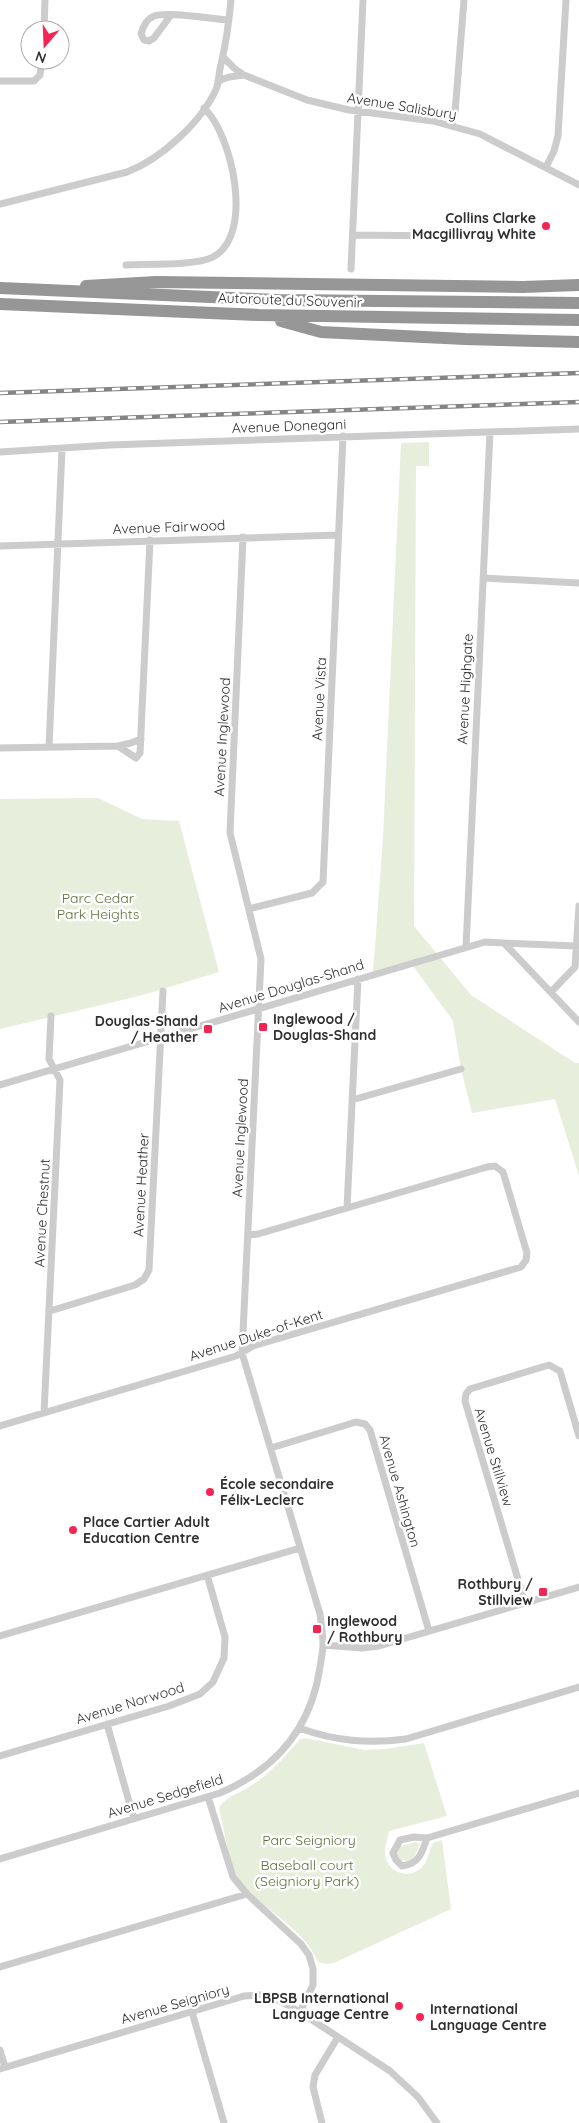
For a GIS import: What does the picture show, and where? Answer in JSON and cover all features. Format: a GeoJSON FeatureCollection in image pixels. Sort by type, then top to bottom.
{"type":"FeatureCollection","features":[{"type":"Feature","properties":{"kind":"highway"},"geometry":{"type":"LineString","coordinates":[[27,290],[141,282],[537,287],[579,285]]}},
{"type":"Feature","properties":{"kind":"highway","name":"Autoroute du Souvenir"},"geometry":{"type":"LineString","coordinates":[[0,288],[280,300],[579,303]]}},
{"type":"Feature","properties":{"kind":"highway","name":"Autoroute du Souvenir"},"geometry":{"type":"LineString","coordinates":[[0,304],[259,316],[579,320]]}},
{"type":"Feature","properties":{"kind":"highway"},"geometry":{"type":"LineString","coordinates":[[259,316],[321,332],[449,339],[579,342]]}},
{"type":"Feature","properties":{"kind":"street"},"geometry":{"type":"LineString","coordinates":[[44,20],[45,0]]}},
{"type":"Feature","properties":{"kind":"street"},"geometry":{"type":"LineString","coordinates":[[0,204],[114,176],[138,168],[167,149],[204,108],[218,81],[231,0]]}},
{"type":"Feature","properties":{"kind":"street"},"geometry":{"type":"LineString","coordinates":[[351,269],[364,0]]}},
{"type":"Feature","properties":{"kind":"street"},"geometry":{"type":"LineString","coordinates":[[452,125],[455,113],[464,0]]}},
{"type":"Feature","properties":{"kind":"street"},"geometry":{"type":"LineString","coordinates":[[546,167],[558,136],[566,0]]}},
{"type":"Feature","properties":{"kind":"street"},"geometry":{"type":"LineString","coordinates":[[171,15],[228,20]]}},
{"type":"Feature","properties":{"kind":"street","name":"Avenue Salisbury"},"geometry":{"type":"LineString","coordinates":[[223,57],[244,75],[307,100],[333,107],[419,118],[452,125],[494,140],[579,185]]}},
{"type":"Feature","properties":{"kind":"street"},"geometry":{"type":"LineString","coordinates":[[0,81],[34,81],[40,74],[41,70]]}},
{"type":"Feature","properties":{"kind":"street"},"geometry":{"type":"LineString","coordinates":[[218,81],[229,76],[244,75]]}},
{"type":"Feature","properties":{"kind":"street"},"geometry":{"type":"LineString","coordinates":[[126,265],[201,261],[219,254],[228,242],[233,226],[236,198],[233,173],[217,126],[204,108]]}},
{"type":"Feature","properties":{"kind":"street"},"geometry":{"type":"LineString","coordinates":[[353,235],[446,236]]}},
{"type":"Feature","properties":{"kind":"street","name":"Avenue Donegani"},"geometry":{"type":"LineString","coordinates":[[0,452],[343,436],[579,429]]}},
{"type":"Feature","properties":{"kind":"street","name":"Avenue Highgate"},"geometry":{"type":"LineString","coordinates":[[466,947],[490,432]]}},
{"type":"Feature","properties":{"kind":"street","name":"Avenue Vista"},"geometry":{"type":"LineString","coordinates":[[249,909],[312,893],[323,882],[343,436]]}},
{"type":"Feature","properties":{"kind":"street"},"geometry":{"type":"LineString","coordinates":[[49,747],[62,449]]}},
{"type":"Feature","properties":{"kind":"street","name":"Avenue Fairwood"},"geometry":{"type":"LineString","coordinates":[[0,546],[338,535]]}},
{"type":"Feature","properties":{"kind":"street","name":"Avenue Inglewood"},"geometry":{"type":"LineString","coordinates":[[243,537],[230,833],[261,959],[242,1353],[320,1614],[323,1645],[318,1684],[300,1728]]}},
{"type":"Feature","properties":{"kind":"street"},"geometry":{"type":"LineString","coordinates":[[118,746],[136,758],[140,753],[150,540]]}},
{"type":"Feature","properties":{"kind":"street"},"geometry":{"type":"LineString","coordinates":[[483,578],[579,584]]}},
{"type":"Feature","properties":{"kind":"street"},"geometry":{"type":"LineString","coordinates":[[0,748],[118,746],[131,744],[141,739]]}},
{"type":"Feature","properties":{"kind":"street"},"geometry":{"type":"LineString","coordinates":[[550,992],[575,967],[579,906]]}},
{"type":"Feature","properties":{"kind":"street","name":"Avenue Douglas-Shand"},"geometry":{"type":"LineString","coordinates":[[0,1085],[485,942],[577,946]]}},
{"type":"Feature","properties":{"kind":"street"},"geometry":{"type":"LineString","coordinates":[[504,943],[579,1022]]}},
{"type":"Feature","properties":{"kind":"street"},"geometry":{"type":"LineString","coordinates":[[248,1235],[346,1208],[358,979]]}},
{"type":"Feature","properties":{"kind":"street","name":"Avenue Heather"},"geometry":{"type":"LineString","coordinates":[[50,1312],[135,1285],[144,1279],[150,1270],[163,991]]}},
{"type":"Feature","properties":{"kind":"street","name":"Avenue Chestnut"},"geometry":{"type":"LineString","coordinates":[[44,1413],[60,1080],[56,1069],[49,1059],[51,1016]]}},
{"type":"Feature","properties":{"kind":"street"},"geometry":{"type":"LineString","coordinates":[[352,1100],[461,1069]]}},
{"type":"Feature","properties":{"kind":"street","name":"Avenue Duke-of-Kent"},"geometry":{"type":"LineString","coordinates":[[0,1426],[242,1353],[252,1346],[520,1267],[526,1260],[527,1253],[503,1172],[495,1166],[346,1208]]}},
{"type":"Feature","properties":{"kind":"street","name":"Avenue Stillview"},"geometry":{"type":"LineString","coordinates":[[524,1603],[465,1401],[466,1394],[470,1389],[549,1365],[560,1371],[579,1436]]}},
{"type":"Feature","properties":{"kind":"street","name":"Avenue Ashington"},"geometry":{"type":"LineString","coordinates":[[270,1448],[356,1422],[365,1424],[370,1430],[429,1631]]}},
{"type":"Feature","properties":{"kind":"street"},"geometry":{"type":"LineString","coordinates":[[0,1636],[300,1548]]}},
{"type":"Feature","properties":{"kind":"street","name":"Avenue Norwood"},"geometry":{"type":"LineString","coordinates":[[0,1756],[169,1706],[200,1694],[213,1682],[224,1658],[225,1637],[207,1575]]}},
{"type":"Feature","properties":{"kind":"street"},"geometry":{"type":"LineString","coordinates":[[323,1645],[362,1648],[379,1646],[579,1587]]}},
{"type":"Feature","properties":{"kind":"street"},"geometry":{"type":"LineString","coordinates":[[300,1728],[330,1738],[358,1742],[383,1742],[406,1739],[579,1687]]}},
{"type":"Feature","properties":{"kind":"street"},"geometry":{"type":"LineString","coordinates":[[107,1724],[134,1819]]}},
{"type":"Feature","properties":{"kind":"street","name":"Avenue Sedgefield"},"geometry":{"type":"LineString","coordinates":[[0,1859],[236,1786],[255,1775],[280,1755],[300,1728]]}},
{"type":"Feature","properties":{"kind":"street"},"geometry":{"type":"LineString","coordinates":[[427,1838],[421,1856],[416,1862],[402,1866],[396,1860],[393,1853],[400,1840],[414,1837],[427,1838],[579,1793]]}},
{"type":"Feature","properties":{"kind":"street"},"geometry":{"type":"LineString","coordinates":[[208,1796],[233,1878],[247,1894],[301,1944],[309,1955],[313,1969],[313,1985],[300,2012]]}},
{"type":"Feature","properties":{"kind":"street"},"geometry":{"type":"LineString","coordinates":[[0,1967],[247,1894]]}},
{"type":"Feature","properties":{"kind":"street","name":"Avenue Seigniory"},"geometry":{"type":"LineString","coordinates":[[2,2068],[244,1996],[260,1995],[278,2000],[300,2012],[390,2071],[418,2097],[437,2123]]}},
{"type":"Feature","properties":{"kind":"street"},"geometry":{"type":"LineString","coordinates":[[192,2012],[224,2123]]}},
{"type":"Feature","properties":{"kind":"street"},"geometry":{"type":"LineString","coordinates":[[322,2123],[312,2086],[315,2075],[338,2037]]}},
{"type":"Feature","properties":{"kind":"street"},"geometry":{"type":"LineString","coordinates":[[0,2050],[2,2068]]}},
{"type":"Feature","properties":{"kind":"green space"},"geometry":{"type":"Polygon","coordinates":[[[429,442],[429,466],[416,466],[414,926],[471,995],[575,1063],[579,1063],[579,1176],[555,1099],[472,1113],[461,1069],[453,1021],[411,963],[373,974],[383,837],[401,443],[429,442]]]}},
{"type":"Feature","properties":{"kind":"green space","name":"Parc Cedar Park Heights"},"geometry":{"type":"Polygon","coordinates":[[[98,798],[142,819],[179,821],[219,972],[139,996],[0,1029],[0,799],[98,798]]]}},
{"type":"Feature","properties":{"kind":"green space","name":"Parc Seigniory"},"geometry":{"type":"Polygon","coordinates":[[[305,1738],[365,1750],[424,1743],[447,1816],[389,1831],[385,1855],[394,1870],[405,1874],[416,1872],[427,1860],[433,1843],[442,1840],[451,1909],[336,1962],[327,1964],[318,1962],[302,1937],[256,1898],[236,1875],[229,1854],[219,1808],[227,1799],[260,1779],[300,1739],[305,1738]]]}},
{"type":"Feature","properties":{"kind":"green space"},"geometry":{"type":"Polygon","coordinates":[[[416,1842],[420,1844],[413,1859],[407,1861],[400,1860],[397,1853],[400,1846],[416,1842]]]}},
{"type":"Feature","properties":{"kind":"railway"},"geometry":{"type":"LineString","coordinates":[[0,393],[579,373]]}},
{"type":"Feature","properties":{"kind":"railway"},"geometry":{"type":"LineString","coordinates":[[0,422],[579,402]]}},
{"type":"Feature","properties":{"kind":"place","name":"Collins Clarke Macgillivray White"},"geometry":{"type":"Point","coordinates":[546,226]}},
{"type":"Feature","properties":{"kind":"place","name":"Inglewood / Douglas-Shand"},"geometry":{"type":"Point","coordinates":[263,1027]}},
{"type":"Feature","properties":{"kind":"place","name":"Douglas-Shand / Heather"},"geometry":{"type":"Point","coordinates":[208,1029]}},
{"type":"Feature","properties":{"kind":"place","name":"École secondaire Félix-Leclerc"},"geometry":{"type":"Point","coordinates":[210,1492]}},
{"type":"Feature","properties":{"kind":"place","name":"Place Cartier Adult Education Centre"},"geometry":{"type":"Point","coordinates":[73,1530]}},
{"type":"Feature","properties":{"kind":"place","name":"Rothbury / Stillview"},"geometry":{"type":"Point","coordinates":[543,1592]}},
{"type":"Feature","properties":{"kind":"place","name":"Inglewood / Rothbury"},"geometry":{"type":"Point","coordinates":[317,1629]}},
{"type":"Feature","properties":{"kind":"place","name":"LBPSB International Language Centre"},"geometry":{"type":"Point","coordinates":[399,2006]}},
{"type":"Feature","properties":{"kind":"place","name":"International Language Centre"},"geometry":{"type":"Point","coordinates":[420,2017]}},
{"type":"Feature","properties":{"kind":"park label","name":"Baseball court (Seigniory Park)"},"geometry":{"type":"Point","coordinates":[307,1874]}}]}
